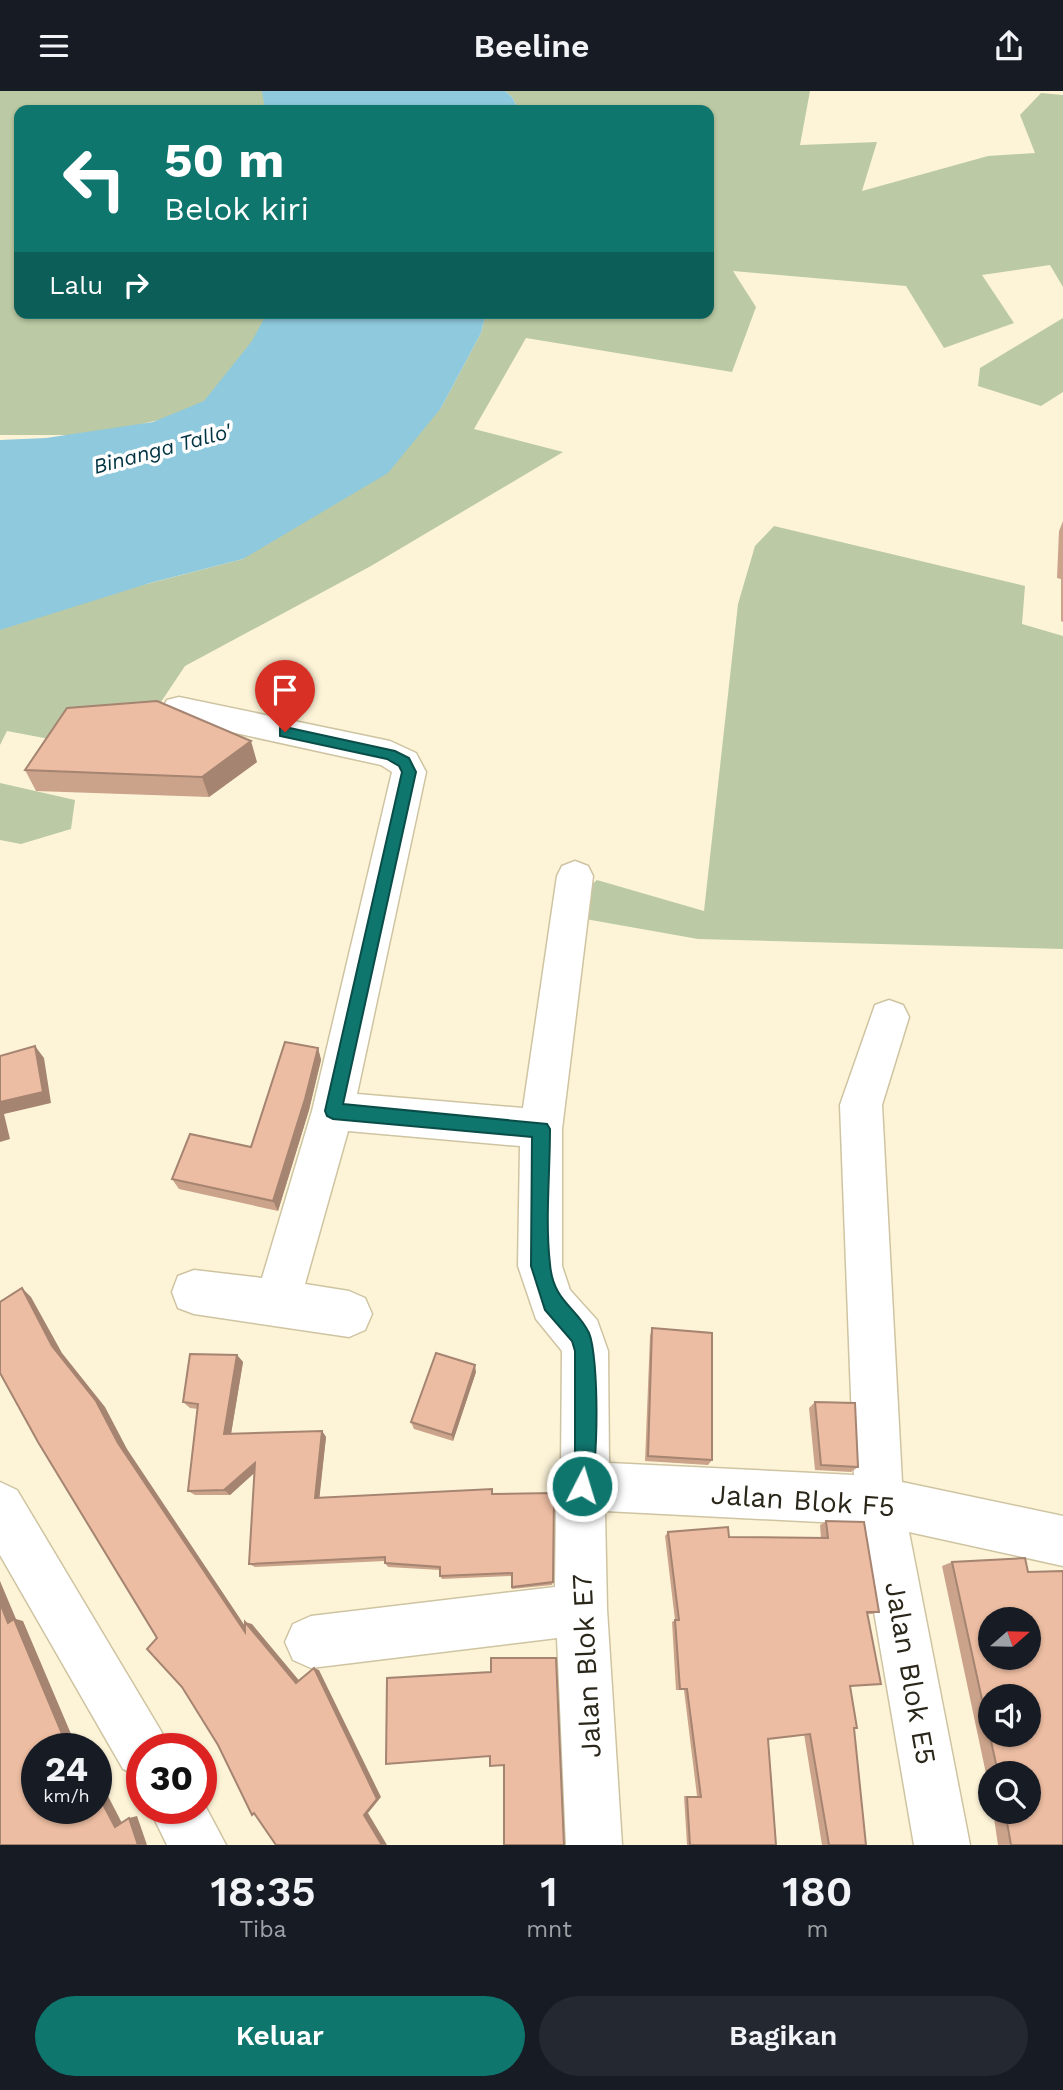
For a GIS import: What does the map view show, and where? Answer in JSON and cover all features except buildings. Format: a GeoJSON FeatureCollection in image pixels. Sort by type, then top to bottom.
{"type":"FeatureCollection","features":[{"type":"Feature","properties":{"kind":"street"},"geometry":{"type":"LineString","coordinates":[[179,709],[390,754],[404,762],[409,772],[333,1111],[276,1302]]}},
{"type":"Feature","properties":{"kind":"street","name":"Jalan Blok E7"},"geometry":{"type":"LineString","coordinates":[[575,876],[541,1129],[540,1266],[552,1303],[580,1336],[585,1351],[581,1609],[594,1845]]}},
{"type":"Feature","properties":{"kind":"street","name":"Jalan Blok E5"},"geometry":{"type":"LineString","coordinates":[[889,1017],[861,1105],[879,1501],[942,1845]]}},
{"type":"Feature","properties":{"kind":"street"},"geometry":{"type":"LineString","coordinates":[[333,1111],[541,1129]]}},
{"type":"Feature","properties":{"kind":"street"},"geometry":{"type":"LineString","coordinates":[[194,1292],[349,1314]]}},
{"type":"Feature","properties":{"kind":"street","name":"Jalan Blok F5"},"geometry":{"type":"LineString","coordinates":[[582,1486],[879,1501],[1063,1541]]}},
{"type":"Feature","properties":{"kind":"street"},"geometry":{"type":"LineString","coordinates":[[0,1507],[133,1733]]}},
{"type":"Feature","properties":{"kind":"street"},"geometry":{"type":"LineString","coordinates":[[311,1642],[581,1609]]}},
{"type":"Feature","properties":{"kind":"street"},"geometry":{"type":"LineString","coordinates":[[186,1824],[198,1845]]}},
{"type":"Feature","properties":{"kind":"green space"},"geometry":{"type":"Polygon","coordinates":[[[0,91],[264,91],[269,105],[14,105],[14,319],[266,319],[233,376],[194,412],[93,435],[0,435],[0,91]]]}},
{"type":"Feature","properties":{"kind":"green space"},"geometry":{"type":"Polygon","coordinates":[[[505,91],[810,91],[800,145],[877,142],[862,191],[988,156],[1035,153],[1020,115],[1041,93],[1063,95],[1063,287],[1050,265],[982,275],[1014,323],[944,348],[906,286],[733,271],[756,307],[732,372],[526,338],[474,429],[563,452],[371,566],[185,666],[159,705],[97,748],[7,731],[0,745],[0,628],[139,586],[243,559],[441,408],[481,333],[484,319],[714,319],[714,105],[516,105],[505,91]]]}},
{"type":"Feature","properties":{"kind":"green space"},"geometry":{"type":"Polygon","coordinates":[[[1063,318],[1063,392],[1041,406],[978,386],[980,368],[1063,318]]]}},
{"type":"Feature","properties":{"kind":"green space"},"geometry":{"type":"Polygon","coordinates":[[[774,526],[1025,586],[1022,624],[1063,636],[1063,949],[698,939],[557,914],[597,880],[704,911],[738,604],[755,546],[774,526]]]}},
{"type":"Feature","properties":{"kind":"green space"},"geometry":{"type":"Polygon","coordinates":[[[0,783],[75,800],[71,829],[21,844],[0,840],[0,783]]]}},
{"type":"Feature","properties":{"kind":"water"},"geometry":{"type":"Polygon","coordinates":[[[262,91],[505,91],[516,105],[264,105],[262,91]]]}},
{"type":"Feature","properties":{"kind":"water","name":"Binanga Tallo'"},"geometry":{"type":"Polygon","coordinates":[[[264,319],[484,319],[481,333],[441,408],[388,473],[243,559],[150,583],[0,630],[0,440],[46,438],[153,422],[204,401],[252,341],[264,319]]]}},
{"type":"Feature","properties":{"kind":"route"},"geometry":{"type":"LineString","coordinates":[[285,732],[390,754],[404,762],[409,772],[333,1111],[541,1129],[540,1266],[552,1303],[580,1336],[585,1351],[585,1466],[582,1486]]}}]}
